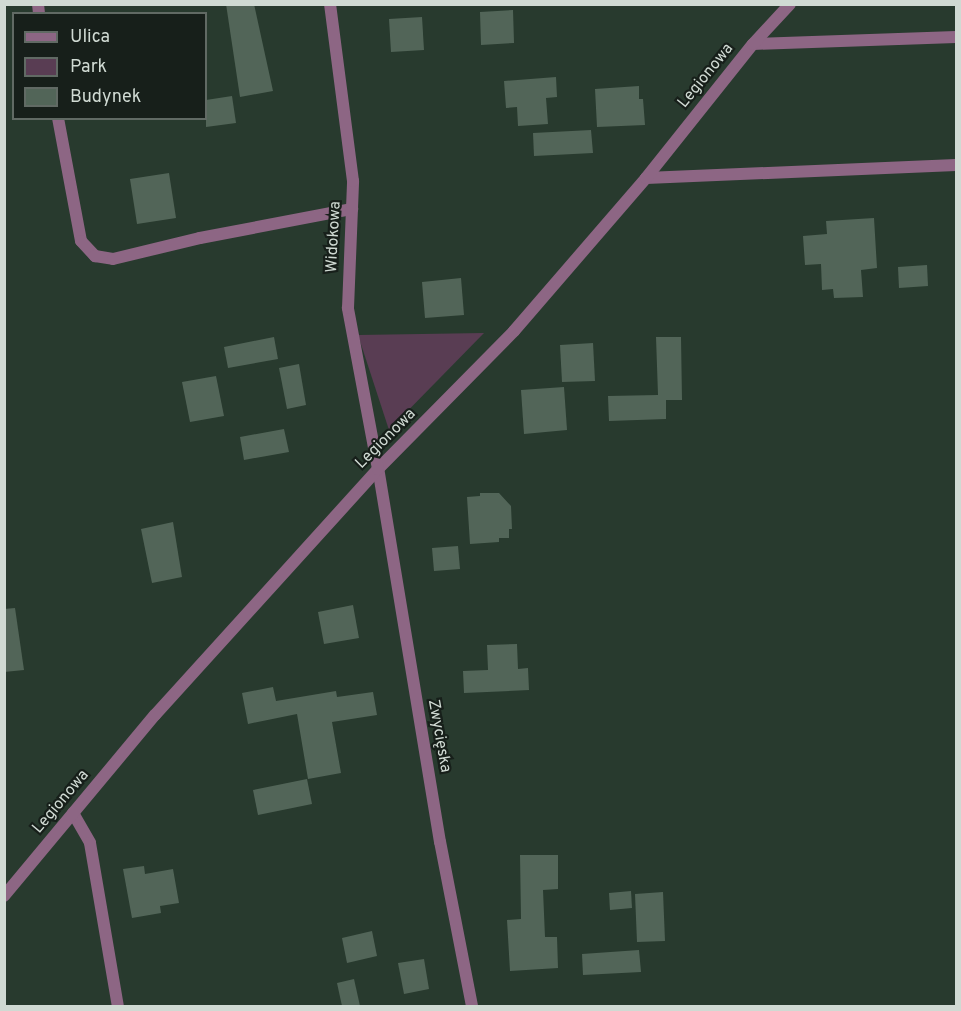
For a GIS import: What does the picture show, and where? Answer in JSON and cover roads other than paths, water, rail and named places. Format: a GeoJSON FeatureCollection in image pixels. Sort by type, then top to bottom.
{"type":"FeatureCollection","features":[{"type":"Feature","properties":{"kind":"street","name":"Widokowa"},"geometry":{"type":"LineString","coordinates":[[330,4],[353,181],[348,308],[378,469]]}},
{"type":"Feature","properties":{"kind":"street","name":"Legionowa"},"geometry":{"type":"LineString","coordinates":[[4,896],[155,715],[378,469],[514,331],[646,178],[753,44],[790,4]]}},
{"type":"Feature","properties":{"kind":"street"},"geometry":{"type":"LineString","coordinates":[[753,44],[957,38]]}},
{"type":"Feature","properties":{"kind":"street"},"geometry":{"type":"LineString","coordinates":[[58,120],[81,241],[94,256],[113,259],[200,238],[352,209]]}},
{"type":"Feature","properties":{"kind":"street"},"geometry":{"type":"LineString","coordinates":[[646,178],[957,165]]}},
{"type":"Feature","properties":{"kind":"street","name":"Zwycięska"},"geometry":{"type":"LineString","coordinates":[[378,469],[440,842],[472,1006]]}},
{"type":"Feature","properties":{"kind":"street"},"geometry":{"type":"LineString","coordinates":[[73,813],[90,843],[118,1006]]}}]}
